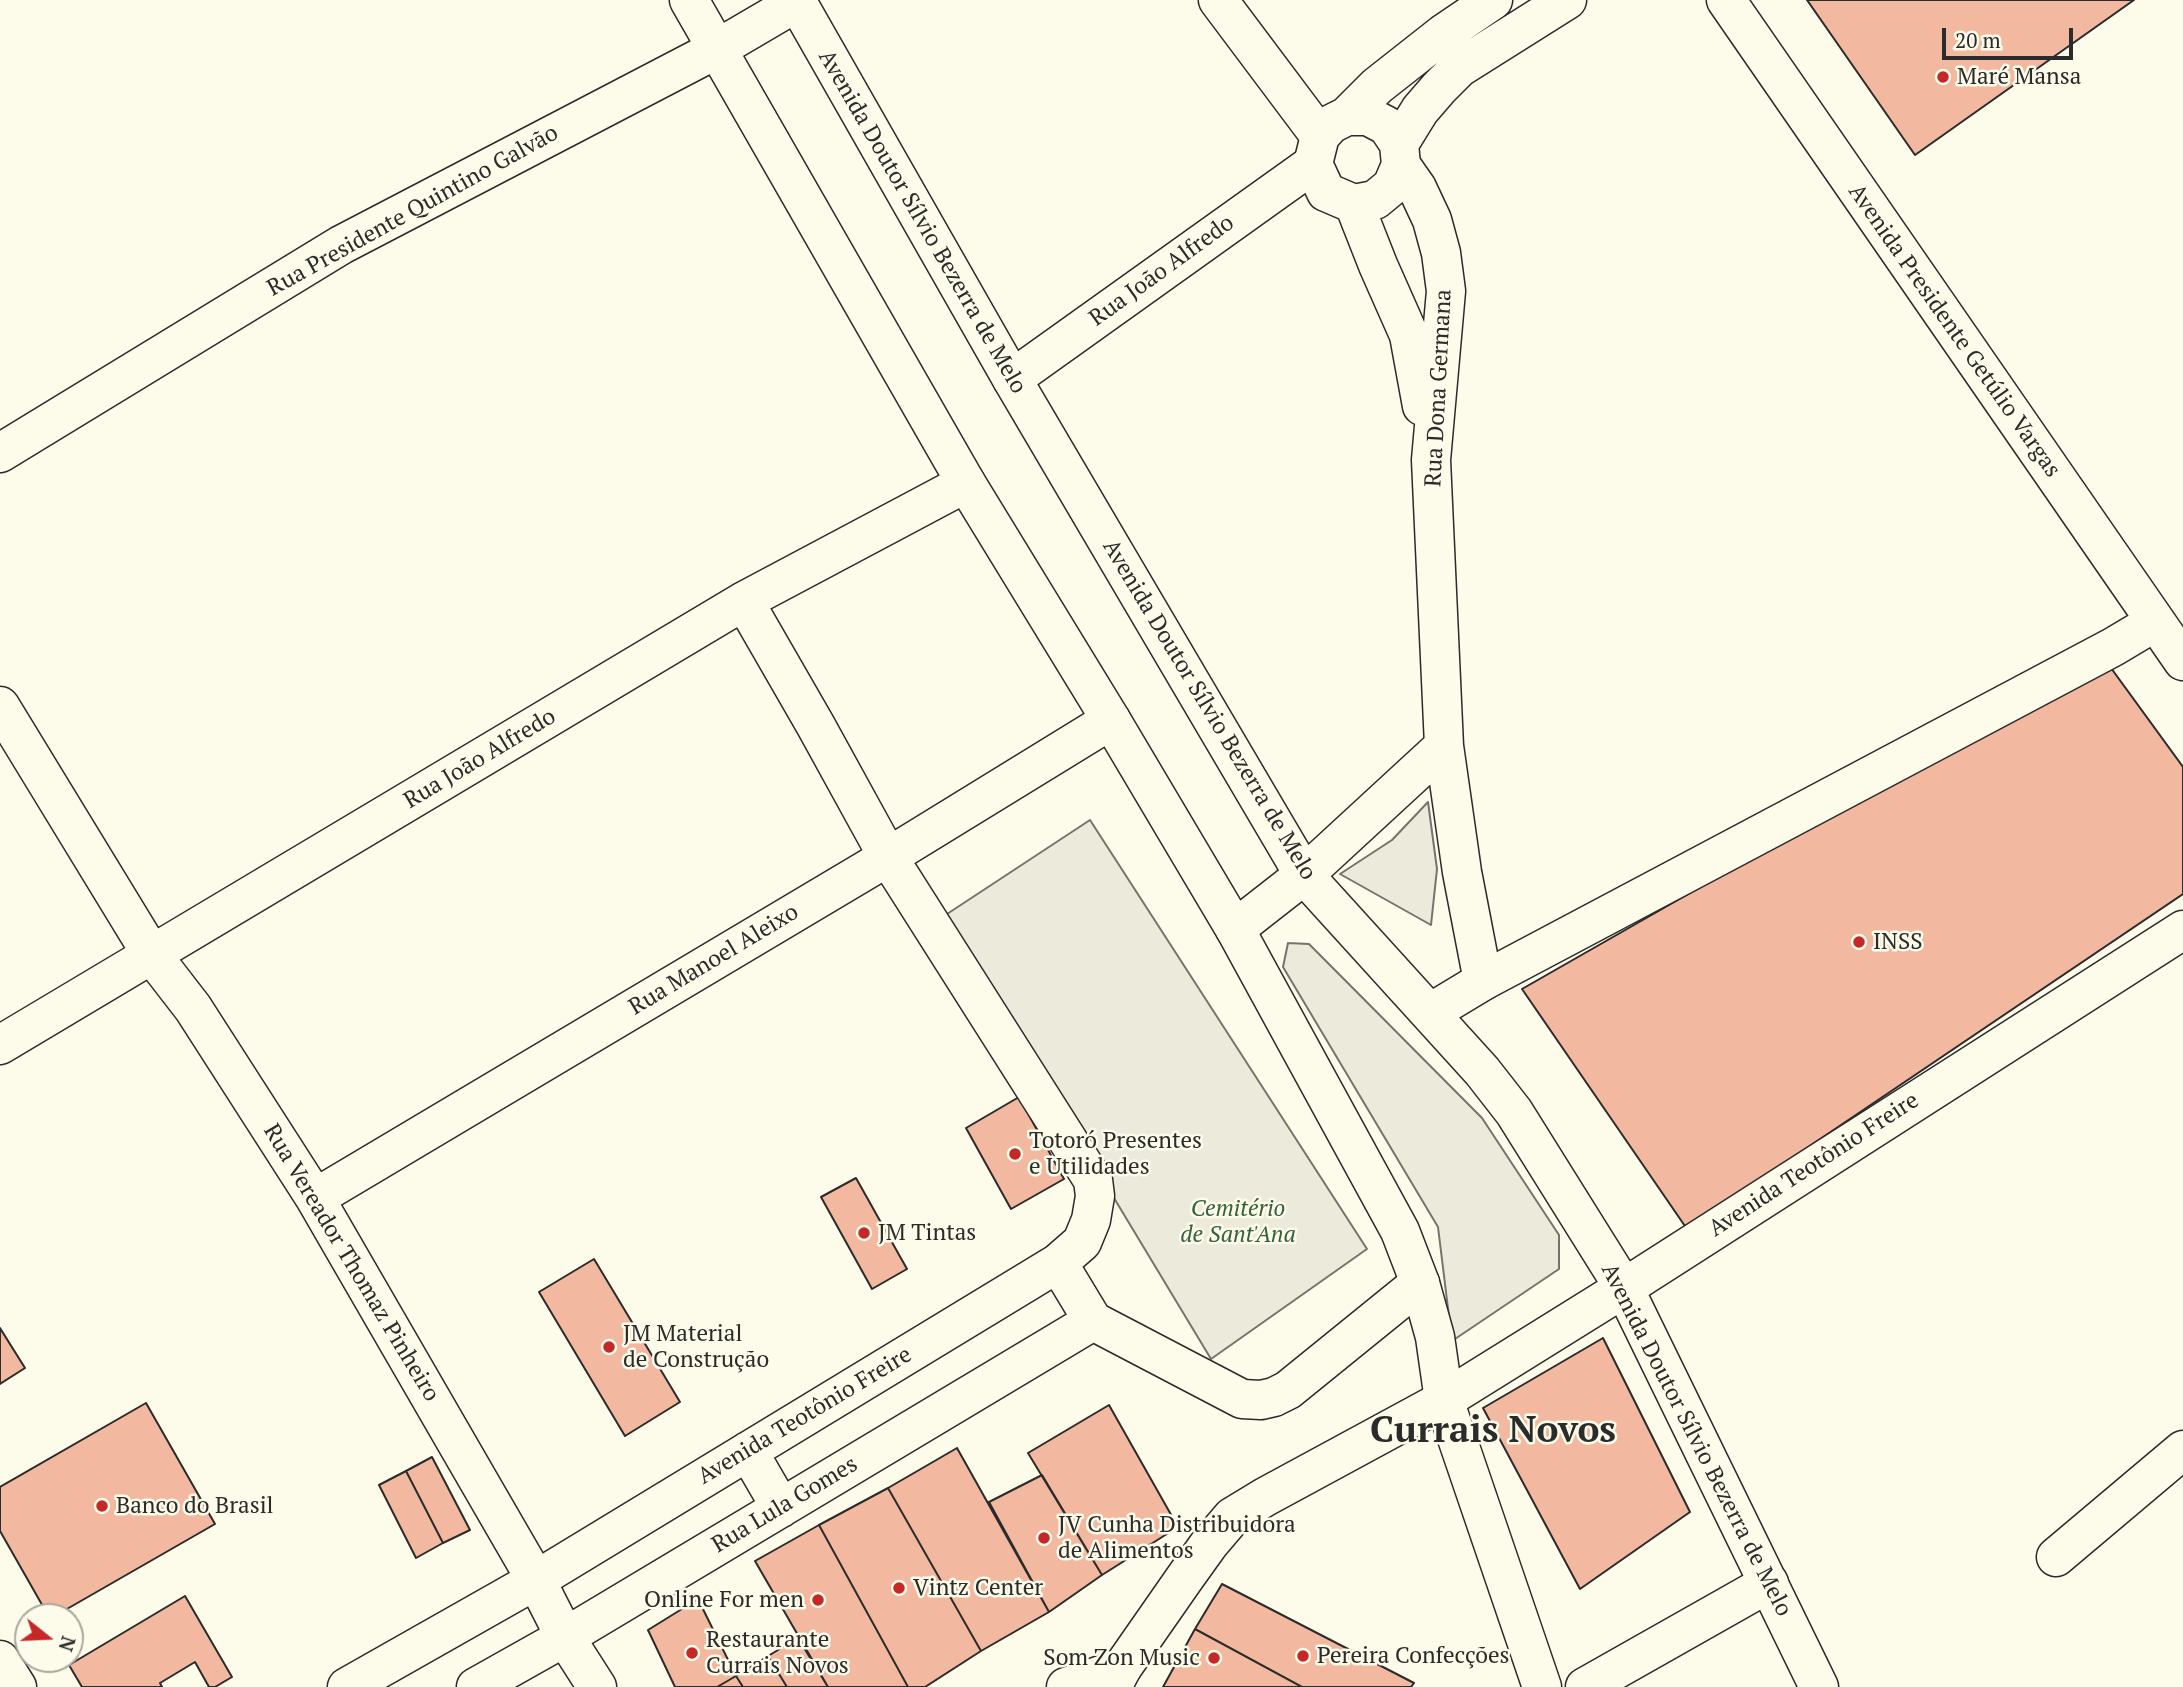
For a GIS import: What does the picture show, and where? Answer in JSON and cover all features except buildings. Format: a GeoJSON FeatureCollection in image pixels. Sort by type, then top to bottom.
{"type":"FeatureCollection","features":[{"type":"Feature","properties":{"kind":"main road"},"geometry":{"type":"LineString","coordinates":[[689,0],[966,483],[1235,929],[1400,1231],[1420,1283],[1435,1337],[1444,1399],[1542,1687]]}},
{"type":"Feature","properties":{"kind":"main road"},"geometry":{"type":"LineString","coordinates":[[1218,0],[1326,138],[1326,192],[1354,204],[1375,200],[1392,186],[1400,155],[1420,110],[1459,68],[1567,0]]}},
{"type":"Feature","properties":{"kind":"main road","name":"Rua João Alfredo"},"geometry":{"type":"LineString","coordinates":[[1012,379],[1326,138],[1377,86],[1443,34],[1493,0]]}},
{"type":"Feature","properties":{"kind":"main road","name":"Avenida Presidente Getúlio Vargas"},"geometry":{"type":"LineString","coordinates":[[1726,0],[2183,662]]}},
{"type":"Feature","properties":{"kind":"main road","name":"Rua Presidente Quintino Galvão"},"geometry":{"type":"LineString","coordinates":[[0,453],[341,245],[717,49],[796,1]]}},
{"type":"Feature","properties":{"kind":"main road","name":"Avenida Doutor Sílvio Bezerra de Melo"},"geometry":{"type":"LineString","coordinates":[[796,1],[1012,379],[1304,875],[1482,1070],[1514,1112],[1624,1288],[1819,1687]]}},
{"type":"Feature","properties":{"kind":"main road"},"geometry":{"type":"LineString","coordinates":[[1326,138],[1368,117],[1387,127],[1400,155]]}},
{"type":"Feature","properties":{"kind":"main road","name":"Rua Dona Germana"},"geometry":{"type":"LineString","coordinates":[[1400,155],[1432,220],[1441,253],[1446,291],[1431,460],[1444,746],[1462,872],[1483,981]]}},
{"type":"Feature","properties":{"kind":"main road"},"geometry":{"type":"LineString","coordinates":[[1354,204],[1409,335],[1431,460]]}},
{"type":"Feature","properties":{"kind":"main road","name":"Rua João Alfredo"},"geometry":{"type":"LineString","coordinates":[[0,1045],[744,601],[966,483]]}},
{"type":"Feature","properties":{"kind":"main road","name":"Avenida Teotônio Freire"},"geometry":{"type":"LineString","coordinates":[[347,1687],[536,1580],[1058,1263],[1083,1242],[1091,1220],[1095,1196],[1093,1180],[888,857],[744,601]]}},
{"type":"Feature","properties":{"kind":"main road"},"geometry":{"type":"LineString","coordinates":[[1430,1013],[1483,981],[2113,647],[2155,622]]}},
{"type":"Feature","properties":{"kind":"main road","name":"Rua Vereador Thomaz Pinheiro"},"geometry":{"type":"LineString","coordinates":[[0,706],[152,955],[193,1008],[315,1198],[536,1580],[565,1637],[597,1687]]}},
{"type":"Feature","properties":{"kind":"main road","name":"Rua Manoel Aleixo"},"geometry":{"type":"LineString","coordinates":[[315,1198],[888,857],[1111,720]]}},
{"type":"Feature","properties":{"kind":"main road"},"geometry":{"type":"LineString","coordinates":[[1235,929],[1304,875],[1444,746]]}},
{"type":"Feature","properties":{"kind":"main road","name":"Avenida Teotônio Freire"},"geometry":{"type":"LineString","coordinates":[[1117,1678],[1209,1544],[1232,1517],[1444,1399],[1624,1288],[2183,930]]}},
{"type":"Feature","properties":{"kind":"main road"},"geometry":{"type":"LineString","coordinates":[[1058,1263],[1093,1321],[1242,1399],[1274,1397],[1288,1390],[1420,1283]]}},
{"type":"Feature","properties":{"kind":"main road","name":"Rua Lula Gomes"},"geometry":{"type":"LineString","coordinates":[[476,1687],[565,1637],[1093,1321]]}},
{"type":"Feature","properties":{"kind":"main road"},"geometry":{"type":"LineString","coordinates":[[2056,1557],[2183,1450]]}},
{"type":"Feature","properties":{"kind":"main road"},"geometry":{"type":"LineString","coordinates":[[748,1451],[780,1508]]}},
{"type":"Feature","properties":{"kind":"main road"},"geometry":{"type":"LineString","coordinates":[[1586,1687],[1769,1583]]}},
{"type":"Feature","properties":{"kind":"main road"},"geometry":{"type":"LineString","coordinates":[[0,1660],[17,1687]]}},
{"type":"Feature","properties":{"kind":"main road"},"geometry":{"type":"LineString","coordinates":[[1066,1687],[1117,1678]]}},
{"type":"Feature","properties":{"kind":"green space"},"geometry":{"type":"Polygon","coordinates":[[[1428,802],[1437,869],[1431,925],[1340,874],[1392,840],[1428,802]]]}},
{"type":"Feature","properties":{"kind":"green space","name":"Cemitério de Sant'Ana"},"geometry":{"type":"Polygon","coordinates":[[[1090,820],[1367,1249],[1211,1359],[944,916],[1090,820]]]}},
{"type":"Feature","properties":{"kind":"green space"},"geometry":{"type":"Polygon","coordinates":[[[1288,943],[1309,944],[1482,1118],[1559,1235],[1559,1269],[1452,1341],[1438,1227],[1283,967],[1288,943]]]}},
{"type":"Feature","properties":{"kind":"place","name":"Maré Mansa"},"geometry":{"type":"Point","coordinates":[1943,77]}},
{"type":"Feature","properties":{"kind":"place","name":"INSS"},"geometry":{"type":"Point","coordinates":[1859,942]}},
{"type":"Feature","properties":{"kind":"place","name":"Totoró Presentes e Utilidades"},"geometry":{"type":"Point","coordinates":[1015,1154]}},
{"type":"Feature","properties":{"kind":"place","name":"JM Tintas"},"geometry":{"type":"Point","coordinates":[864,1233]}},
{"type":"Feature","properties":{"kind":"place","name":"JM Material de Construção"},"geometry":{"type":"Point","coordinates":[609,1347]}},
{"type":"Feature","properties":{"kind":"place","name":"Banco do Brasil"},"geometry":{"type":"Point","coordinates":[102,1506]}},
{"type":"Feature","properties":{"kind":"place","name":"JV Cunha Distribuidora de Alimentos"},"geometry":{"type":"Point","coordinates":[1044,1538]}},
{"type":"Feature","properties":{"kind":"place","name":"Vintz Center"},"geometry":{"type":"Point","coordinates":[899,1588]}},
{"type":"Feature","properties":{"kind":"place","name":"Online For men"},"geometry":{"type":"Point","coordinates":[818,1600]}},
{"type":"Feature","properties":{"kind":"place","name":"Restaurante Currais Novos"},"geometry":{"type":"Point","coordinates":[692,1653]}},
{"type":"Feature","properties":{"kind":"place","name":"Pereira Confecções"},"geometry":{"type":"Point","coordinates":[1303,1656]}},
{"type":"Feature","properties":{"kind":"place","name":"Som Zon Music"},"geometry":{"type":"Point","coordinates":[1214,1658]}},
{"type":"Feature","properties":{"kind":"district","name":"Currais Novos"},"geometry":{"type":"Point","coordinates":[1493,1431]}}]}
